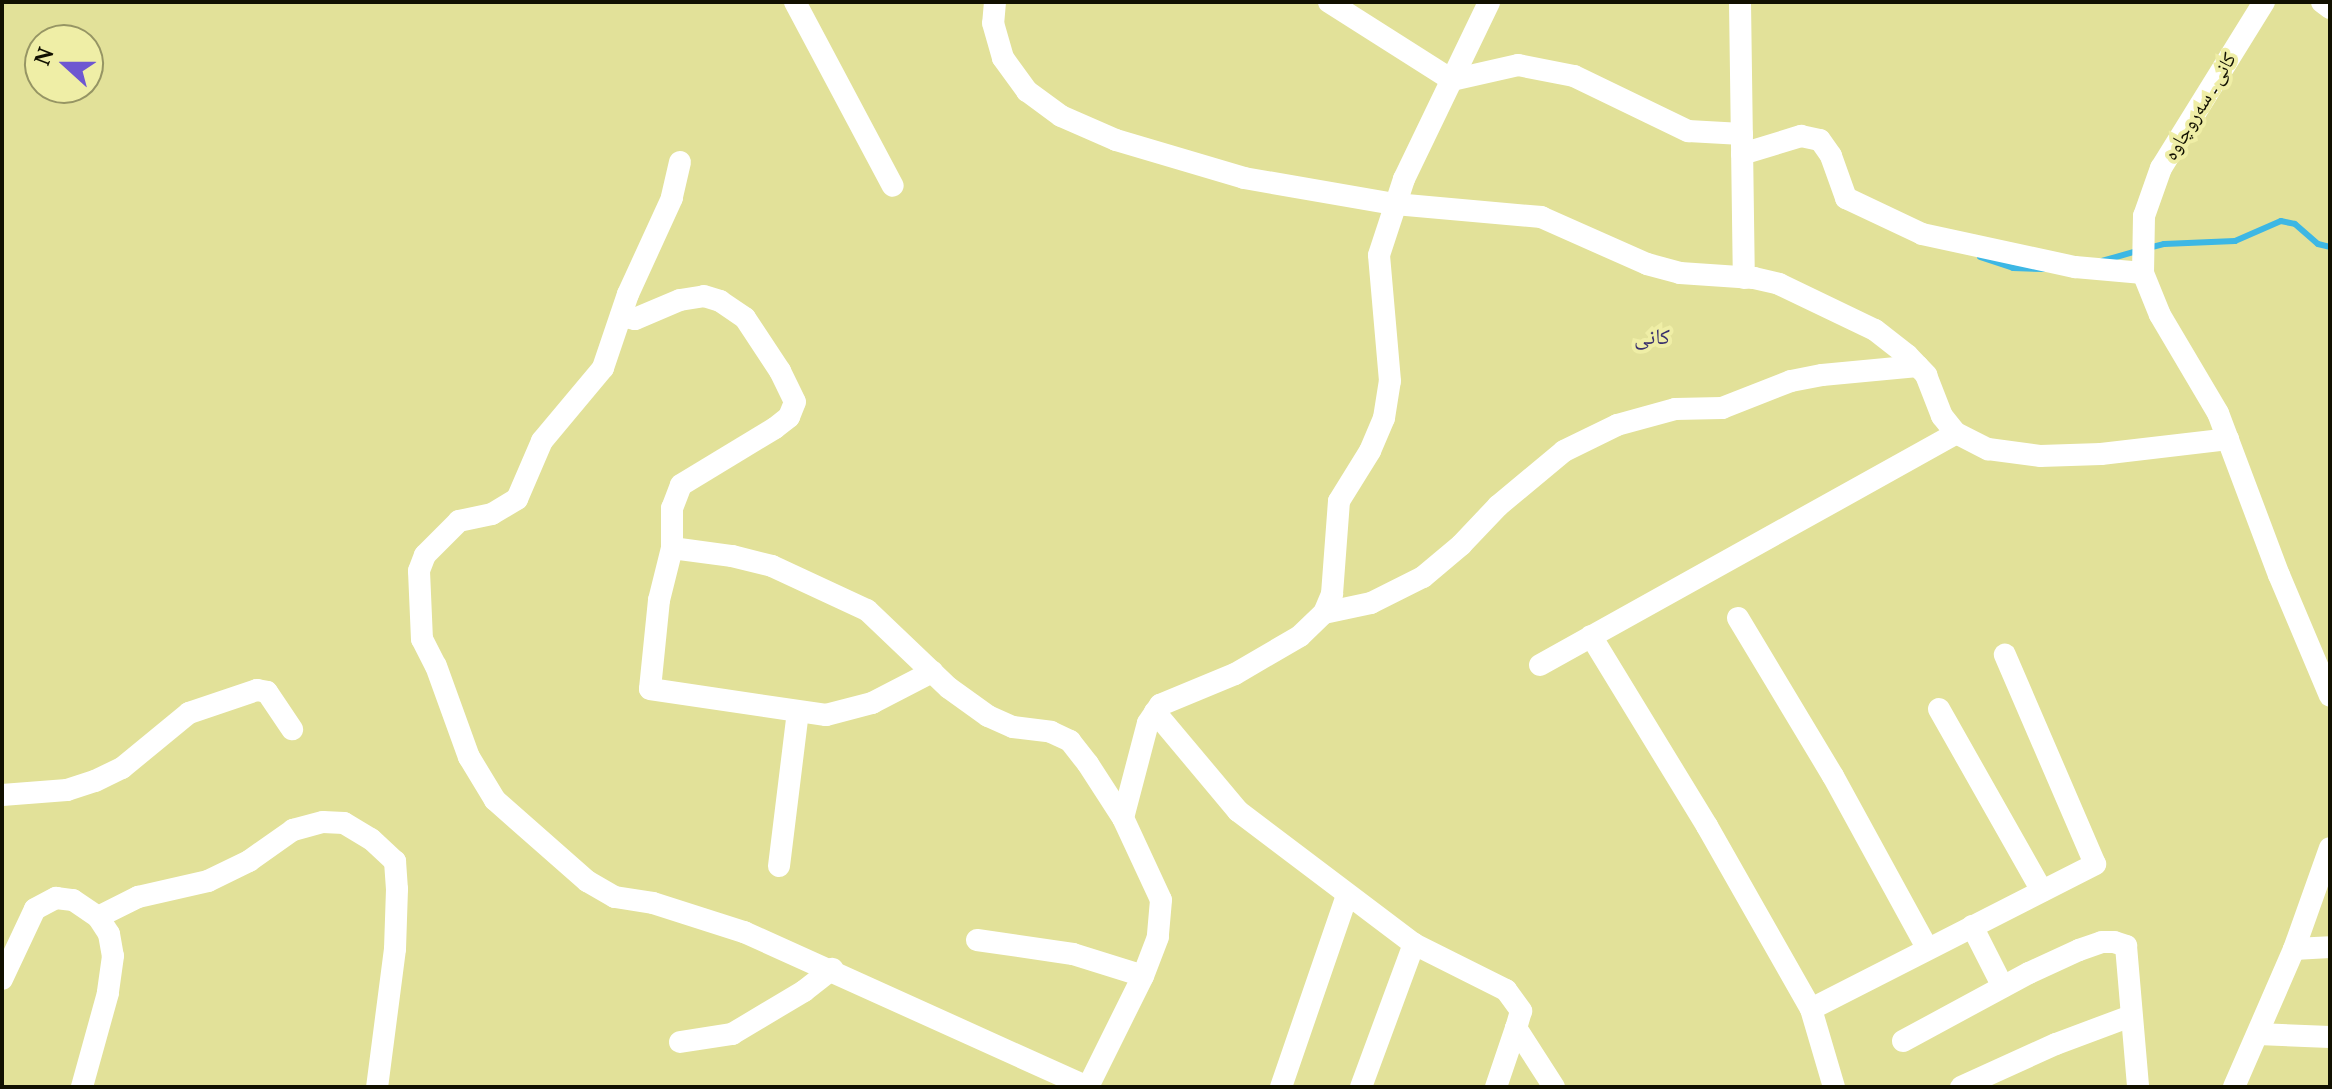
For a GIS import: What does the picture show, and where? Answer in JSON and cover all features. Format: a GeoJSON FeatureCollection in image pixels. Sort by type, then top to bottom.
{"type":"FeatureCollection","features":[{"type":"Feature","properties":{"kind":"street"},"geometry":{"type":"LineString","coordinates":[[795,2],[893,186]]}},
{"type":"Feature","properties":{"kind":"street"},"geometry":{"type":"LineString","coordinates":[[995,2],[993,23],[1003,58],[1027,91],[1061,116],[1116,140],[1244,178],[1395,204],[1541,217],[1647,264],[1680,273],[1779,284],[1823,302],[1875,330],[1926,375],[1942,416],[1956,433],[1988,449],[2040,456],[2101,454],[2228,439]]}},
{"type":"Feature","properties":{"kind":"street"},"geometry":{"type":"LineString","coordinates":[[1329,2],[1452,80],[1518,65],[1574,76],[1688,131],[1742,144],[1801,136],[1820,140],[1831,156],[1846,198],[1922,234],[2075,267],[2143,273],[2160,315],[2196,371],[2228,439],[2279,575],[2330,696]]}},
{"type":"Feature","properties":{"kind":"street"},"geometry":{"type":"LineString","coordinates":[[1123,818],[1148,723],[1155,712],[1179,695],[1235,674],[1261,659],[1300,636],[1324,613],[1332,594],[1339,501],[1370,451],[1384,418],[1390,381],[1379,255],[1395,204],[1489,2]]}},
{"type":"Feature","properties":{"kind":"street"},"geometry":{"type":"LineString","coordinates":[[1740,2],[1744,278]]}},
{"type":"Feature","properties":{"kind":"street","name":"کانی ـ سەروچاوە"},"geometry":{"type":"LineString","coordinates":[[2143,273],[2144,216],[2168,157],[2264,2]]}},
{"type":"Feature","properties":{"kind":"street"},"geometry":{"type":"LineString","coordinates":[[2322,2],[2330,8]]}},
{"type":"Feature","properties":{"kind":"street"},"geometry":{"type":"LineString","coordinates":[[672,548],[732,556],[772,566],[867,610],[932,672],[988,716],[1013,727],[1051,732],[1070,741],[1123,818],[1161,900],[1158,937],[1143,976],[1088,1087],[832,969],[744,932],[653,903],[615,897],[587,881],[495,800],[469,757],[436,666],[422,639],[419,571],[425,555],[459,521],[492,514],[517,499],[542,441],[603,368],[621,316],[672,198],[680,162]]}},
{"type":"Feature","properties":{"kind":"street"},"geometry":{"type":"LineString","coordinates":[[621,316],[635,319],[680,300],[704,296],[720,301],[745,318],[780,371],[795,402],[789,417],[775,428],[681,485],[672,508],[672,548],[659,600],[650,689],[826,715],[847,712],[932,672]]}},
{"type":"Feature","properties":{"kind":"street"},"geometry":{"type":"LineString","coordinates":[[1324,613],[1371,603],[1423,577],[1564,451],[1617,425],[1675,409],[1722,408],[1791,381],[1918,366]]}},
{"type":"Feature","properties":{"kind":"street"},"geometry":{"type":"LineString","coordinates":[[1540,665],[1956,433]]}},
{"type":"Feature","properties":{"kind":"street"},"geometry":{"type":"LineString","coordinates":[[1738,618],[1833,776],[1927,948]]}},
{"type":"Feature","properties":{"kind":"street"},"geometry":{"type":"LineString","coordinates":[[1591,636],[1707,826],[1811,1009],[1834,1087]]}},
{"type":"Feature","properties":{"kind":"street"},"geometry":{"type":"LineString","coordinates":[[1811,1009],[2095,864],[2005,655]]}},
{"type":"Feature","properties":{"kind":"street"},"geometry":{"type":"LineString","coordinates":[[2,795],[67,790],[95,781],[122,768],[189,713],[257,690],[267,692],[292,729]]}},
{"type":"Feature","properties":{"kind":"street"},"geometry":{"type":"LineString","coordinates":[[1939,709],[2042,891]]}},
{"type":"Feature","properties":{"kind":"street"},"geometry":{"type":"LineString","coordinates":[[779,866],[798,712]]}},
{"type":"Feature","properties":{"kind":"street"},"geometry":{"type":"LineString","coordinates":[[1155,712],[1238,811],[1414,944],[1506,990],[1521,1011],[1496,1087]]}},
{"type":"Feature","properties":{"kind":"street"},"geometry":{"type":"LineString","coordinates":[[98,917],[138,897],[208,881],[249,861],[293,830],[323,822],[344,823],[371,839],[395,861],[395,949],[377,1087]]}},
{"type":"Feature","properties":{"kind":"street"},"geometry":{"type":"LineString","coordinates":[[2234,1087],[2294,949],[2330,848]]}},
{"type":"Feature","properties":{"kind":"street"},"geometry":{"type":"LineString","coordinates":[[1281,1087],[1347,895]]}},
{"type":"Feature","properties":{"kind":"street"},"geometry":{"type":"LineString","coordinates":[[2,979],[35,909],[56,898],[73,900],[98,917],[109,934],[113,956],[102,1018],[82,1087]]}},
{"type":"Feature","properties":{"kind":"street"},"geometry":{"type":"LineString","coordinates":[[1972,926],[2003,987]]}},
{"type":"Feature","properties":{"kind":"street"},"geometry":{"type":"LineString","coordinates":[[977,940],[1073,954],[1143,976]]}},
{"type":"Feature","properties":{"kind":"street"},"geometry":{"type":"LineString","coordinates":[[1903,1041],[2079,950],[2102,942],[2114,942],[2126,946],[2138,1087]]}},
{"type":"Feature","properties":{"kind":"street"},"geometry":{"type":"LineString","coordinates":[[1361,1087],[1414,944]]}},
{"type":"Feature","properties":{"kind":"street"},"geometry":{"type":"LineString","coordinates":[[2294,949],[2330,947]]}},
{"type":"Feature","properties":{"kind":"street"},"geometry":{"type":"LineString","coordinates":[[680,1042],[732,1034],[804,991],[832,969]]}},
{"type":"Feature","properties":{"kind":"street"},"geometry":{"type":"LineString","coordinates":[[1961,1087],[2056,1044],[2131,1016]]}},
{"type":"Feature","properties":{"kind":"street"},"geometry":{"type":"LineString","coordinates":[[1516,1028],[1554,1087]]}},
{"type":"Feature","properties":{"kind":"street"},"geometry":{"type":"LineString","coordinates":[[2258,1034],[2330,1037]]}},
{"type":"Feature","properties":{"kind":"waterway"},"geometry":{"type":"LineString","coordinates":[[2148,248],[2164,244],[2235,241],[2281,221],[2295,224],[2318,244],[2330,247]]}},
{"type":"Feature","properties":{"kind":"waterway"},"geometry":{"type":"LineString","coordinates":[[2102,261],[2137,251]]}},
{"type":"Feature","properties":{"kind":"waterway"},"geometry":{"type":"LineString","coordinates":[[1980,257],[2013,268],[2043,269]]}},
{"type":"Feature","properties":{"kind":"district","name":"کانی"},"geometry":{"type":"Point","coordinates":[1652,336]}}]}
